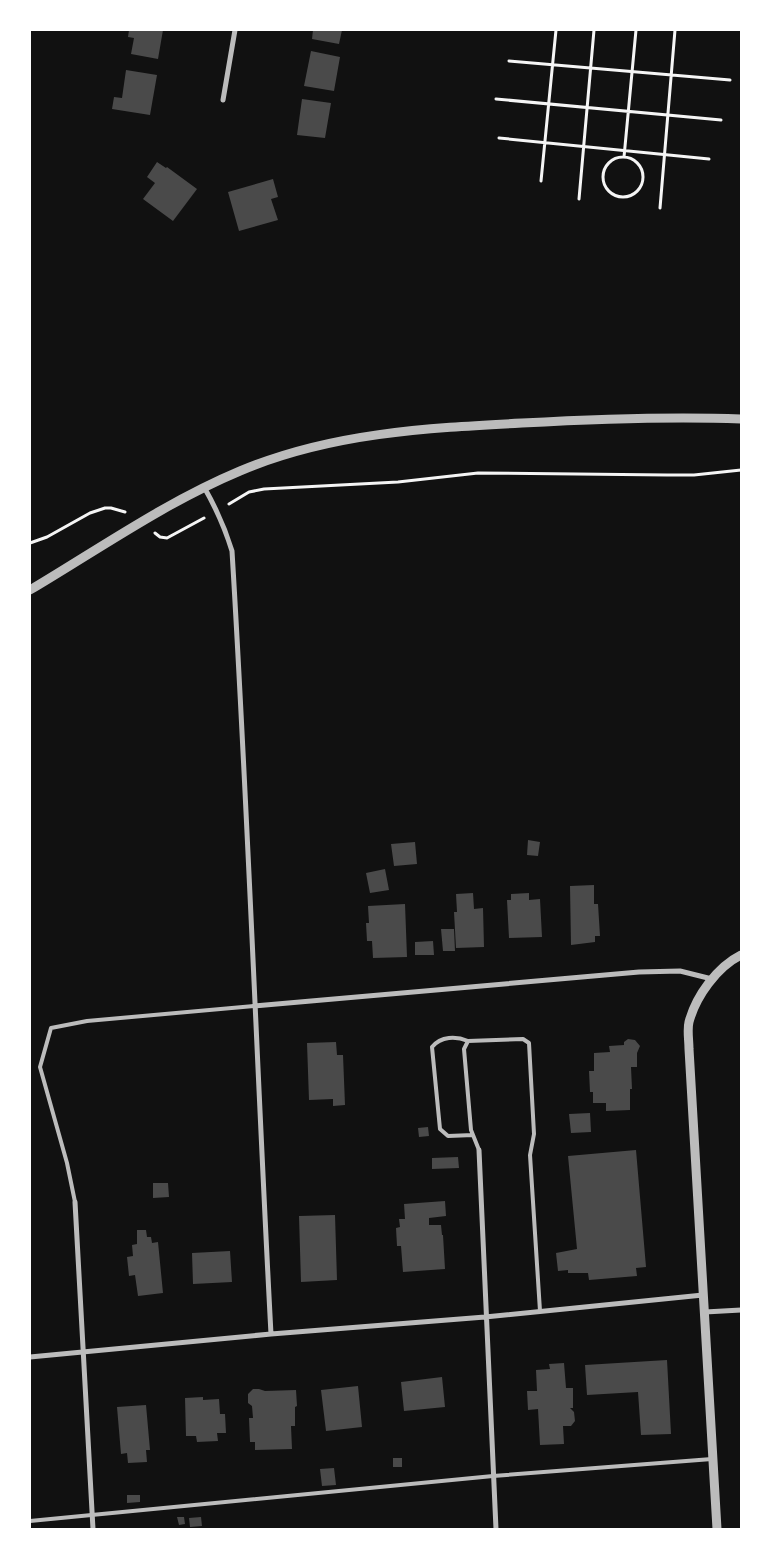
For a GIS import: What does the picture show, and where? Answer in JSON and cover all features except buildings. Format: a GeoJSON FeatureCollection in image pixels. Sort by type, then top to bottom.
{"type":"FeatureCollection","features":[{"type":"Feature","properties":{"kind":"street"},"geometry":{"type":"LineString","coordinates":[[223,100],[235,30]]}},
{"type":"Feature","properties":{"kind":"street"},"geometry":{"type":"LineString","coordinates":[[30,590],[141,522],[204,487],[281,456],[316,446],[396,432],[473,425],[595,419],[690,417],[741,419]]}},
{"type":"Feature","properties":{"kind":"street"},"geometry":{"type":"LineString","coordinates":[[204,487],[217,511],[232,552],[241,696],[254,1006],[271,1334]]}},
{"type":"Feature","properties":{"kind":"street"},"geometry":{"type":"LineString","coordinates":[[717,1529],[689,1023],[698,998],[731,960],[741,955]]}},
{"type":"Feature","properties":{"kind":"street"},"geometry":{"type":"LineString","coordinates":[[254,1006],[639,972],[680,970],[713,979]]}},
{"type":"Feature","properties":{"kind":"street"},"geometry":{"type":"LineString","coordinates":[[478,1150],[496,1529]]}},
{"type":"Feature","properties":{"kind":"street"},"geometry":{"type":"LineString","coordinates":[[75,1202],[93,1529]]}},
{"type":"Feature","properties":{"kind":"street"},"geometry":{"type":"LineString","coordinates":[[30,1357],[271,1334],[486,1317],[703,1294]]}},
{"type":"Feature","properties":{"kind":"street"},"geometry":{"type":"LineString","coordinates":[[705,1312],[741,1310]]}},
{"type":"Feature","properties":{"kind":"lane"},"geometry":{"type":"LineString","coordinates":[[75,1202],[67,1163],[40,1067],[51,1028],[87,1021],[254,1006]]}},
{"type":"Feature","properties":{"kind":"lane"},"geometry":{"type":"LineString","coordinates":[[473,1135],[448,1136],[440,1130],[432,1047],[437,1041],[457,1036],[468,1041],[523,1039],[529,1043],[534,1134],[530,1155],[540,1311]]}},
{"type":"Feature","properties":{"kind":"lane"},"geometry":{"type":"LineString","coordinates":[[468,1041],[464,1049],[471,1130],[478,1150]]}},
{"type":"Feature","properties":{"kind":"lane"},"geometry":{"type":"LineString","coordinates":[[30,1521],[493,1476],[713,1459]]}},
{"type":"Feature","properties":{"kind":"path"},"geometry":{"type":"LineString","coordinates":[[542,181],[556,30]]}},
{"type":"Feature","properties":{"kind":"path"},"geometry":{"type":"LineString","coordinates":[[579,199],[594,30]]}},
{"type":"Feature","properties":{"kind":"path"},"geometry":{"type":"LineString","coordinates":[[624,157],[636,30]]}},
{"type":"Feature","properties":{"kind":"path"},"geometry":{"type":"LineString","coordinates":[[660,208],[675,30]]}},
{"type":"Feature","properties":{"kind":"path"},"geometry":{"type":"LineString","coordinates":[[510,61],[730,80]]}},
{"type":"Feature","properties":{"kind":"path"},"geometry":{"type":"LineString","coordinates":[[496,99],[721,120]]}},
{"type":"Feature","properties":{"kind":"path"},"geometry":{"type":"LineString","coordinates":[[499,138],[709,159]]}},
{"type":"Feature","properties":{"kind":"path"},"geometry":{"type":"LineString","coordinates":[[624,157],[631,158],[638,163],[644,178],[638,192],[623,198],[609,192],[604,185],[603,177],[604,169],[609,163],[616,158],[624,157]]}},
{"type":"Feature","properties":{"kind":"path"},"geometry":{"type":"LineString","coordinates":[[30,543],[48,537],[90,513],[105,508],[119,509],[141,522],[160,537],[167,538],[249,492],[264,490],[398,482],[478,473],[667,476],[741,470]]}}]}
